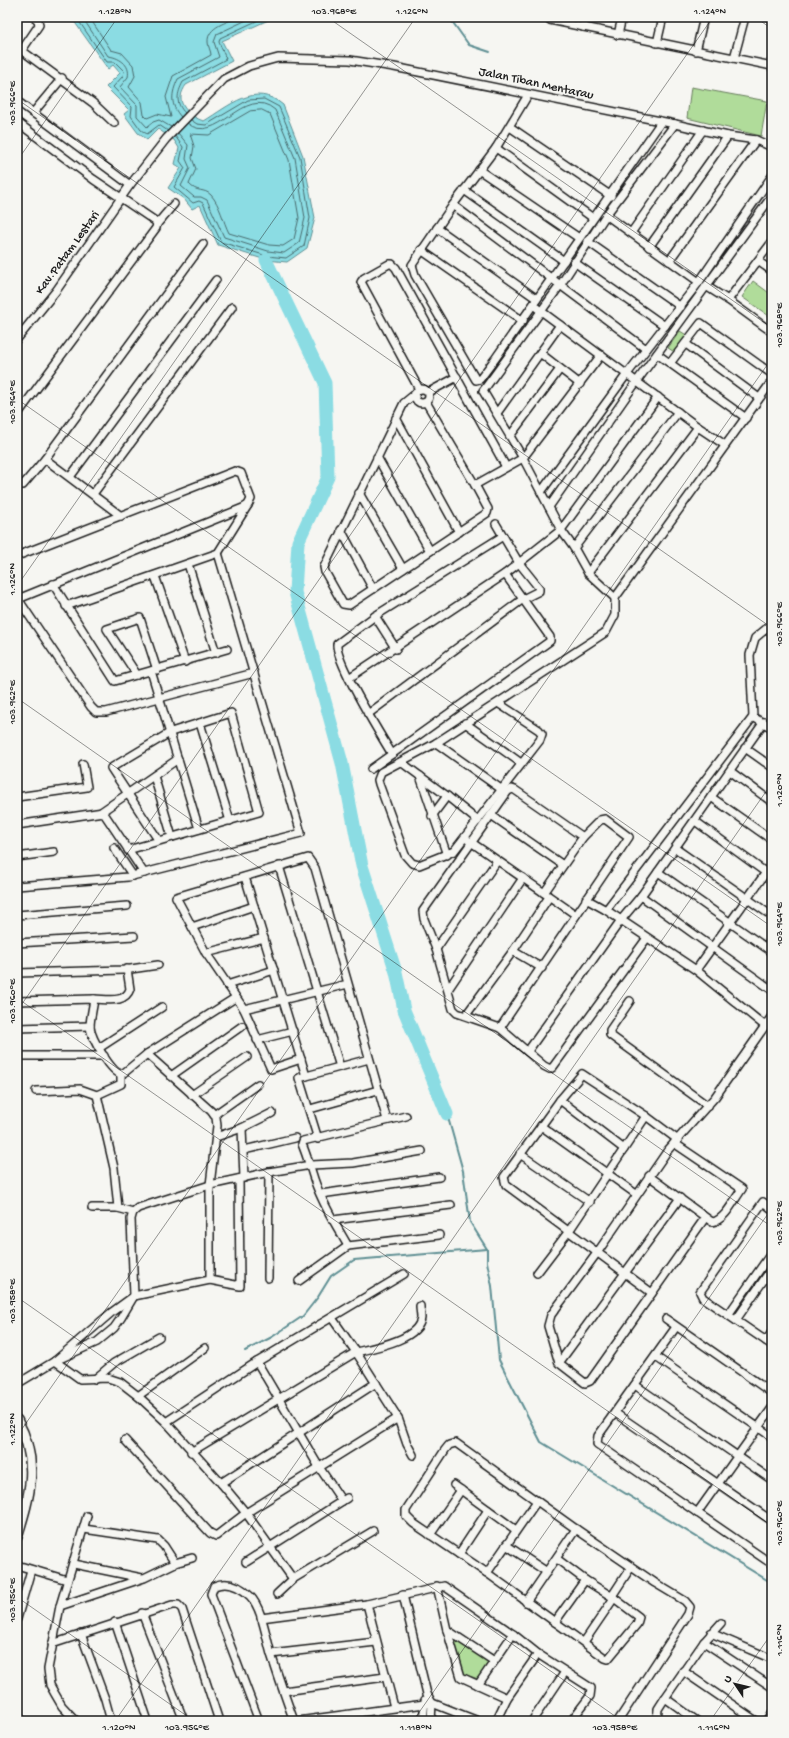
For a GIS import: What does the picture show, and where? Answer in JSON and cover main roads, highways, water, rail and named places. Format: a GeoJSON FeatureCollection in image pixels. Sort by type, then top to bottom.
{"type":"FeatureCollection","features":[{"type":"Feature","properties":{"kind":"water"},"geometry":{"type":"Polygon","coordinates":[[[71,17],[275,17],[222,41],[232,61],[186,85],[181,101],[185,109],[196,118],[204,121],[242,98],[262,95],[273,98],[283,105],[303,156],[315,218],[307,248],[287,262],[266,260],[218,245],[200,205],[192,209],[184,199],[168,188],[181,168],[175,164],[179,148],[174,140],[158,129],[147,140],[138,133],[124,114],[129,110],[106,87],[120,73],[113,65],[108,69],[71,17]]]}},
{"type":"Feature","properties":{"kind":"waterway"},"geometry":{"type":"LineString","coordinates":[[449,17],[469,45],[490,52]]}},
{"type":"Feature","properties":{"kind":"waterway"},"geometry":{"type":"LineString","coordinates":[[266,260],[325,383],[328,477],[298,542],[295,592],[342,763],[362,866],[396,972],[404,1010],[447,1114]]}},
{"type":"Feature","properties":{"kind":"waterway"},"geometry":{"type":"LineString","coordinates":[[447,1114],[463,1171],[470,1222],[487,1249],[487,1262],[492,1286],[499,1360],[541,1442],[772,1583]]}},
{"type":"Feature","properties":{"kind":"waterway"},"geometry":{"type":"LineString","coordinates":[[245,1351],[272,1337],[303,1316],[318,1297],[331,1276],[354,1260],[487,1249]]}}]}
